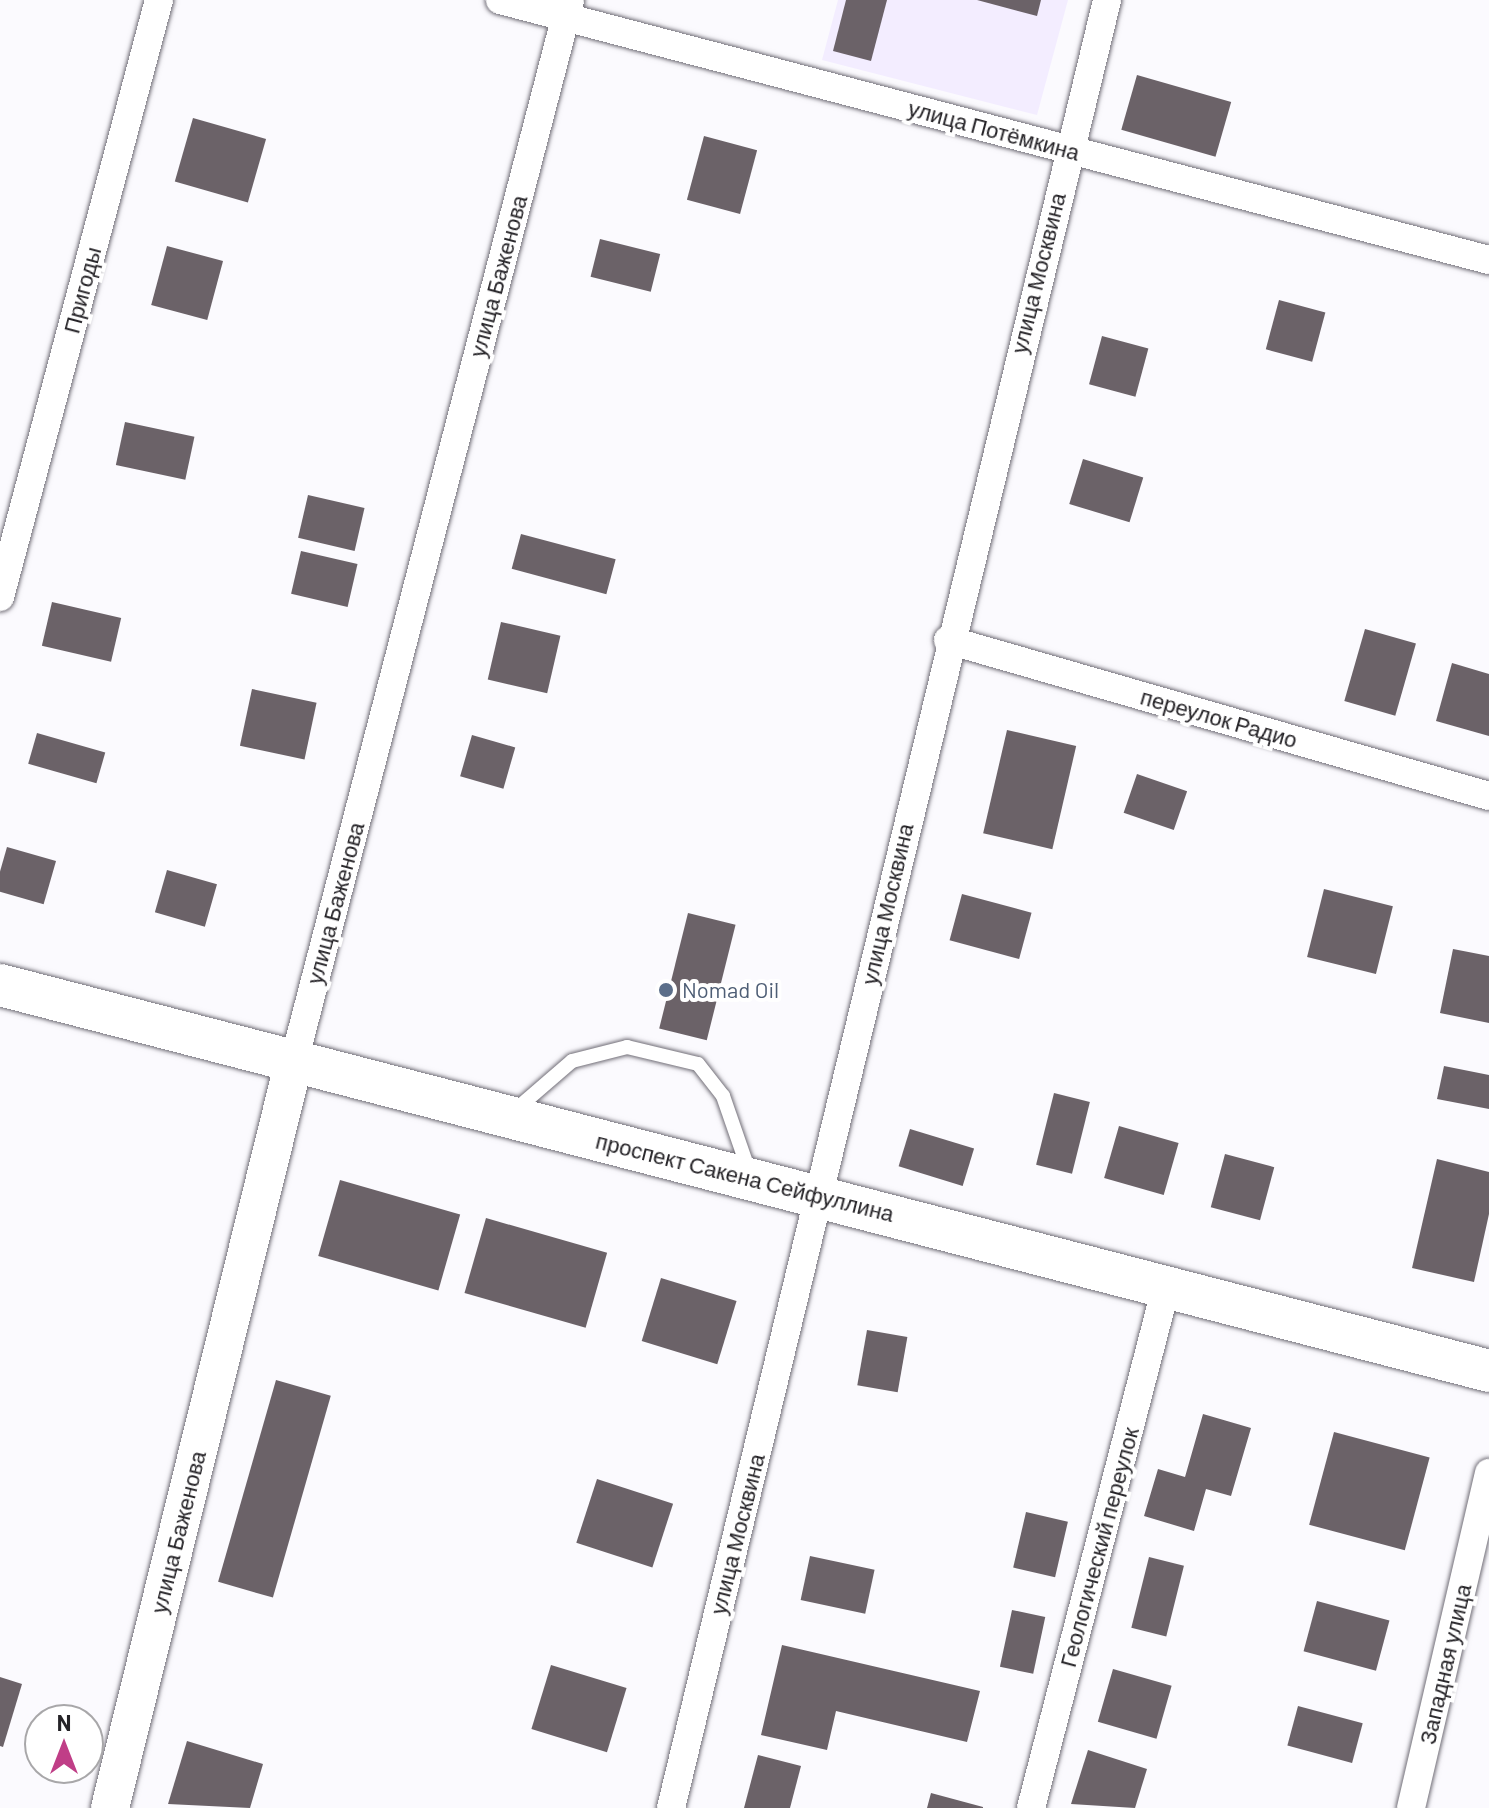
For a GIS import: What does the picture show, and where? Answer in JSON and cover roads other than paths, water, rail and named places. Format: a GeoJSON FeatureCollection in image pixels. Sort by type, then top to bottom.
{"type":"FeatureCollection","features":[{"type":"Feature","properties":{"kind":"main road","name":"проспект Сакена Сейфуллина"},"geometry":{"type":"LineString","coordinates":[[0,985],[1489,1371]]}},
{"type":"Feature","properties":{"kind":"street","name":"Пригоды"},"geometry":{"type":"LineString","coordinates":[[2,585],[159,0]]}},
{"type":"Feature","properties":{"kind":"street","name":"улица Потёмкина"},"geometry":{"type":"LineString","coordinates":[[500,0],[568,8],[1068,149],[1489,260]]}},
{"type":"Feature","properties":{"kind":"street","name":"улица Москвина"},"geometry":{"type":"LineString","coordinates":[[671,1808],[819,1196],[948,640],[1107,0]]}},
{"type":"Feature","properties":{"kind":"street","name":"улица Баженова"},"geometry":{"type":"LineString","coordinates":[[110,1808],[294,1061],[568,8]]}},
{"type":"Feature","properties":{"kind":"street","name":"переулок Радио"},"geometry":{"type":"LineString","coordinates":[[948,640],[1489,796]]}},
{"type":"Feature","properties":{"kind":"street","name":"Геологический переулок"},"geometry":{"type":"LineString","coordinates":[[1031,1808],[1166,1287]]}},
{"type":"Feature","properties":{"kind":"street","name":"Западная улица"},"geometry":{"type":"LineString","coordinates":[[1411,1808],[1489,1473]]}},
{"type":"Feature","properties":{"kind":"lane"},"geometry":{"type":"LineString","coordinates":[[509,1116],[572,1061],[627,1047],[698,1064],[723,1096],[752,1178]]}},
{"type":"Feature","properties":{"kind":"place","name":"Nomad Oil"},"geometry":{"type":"Point","coordinates":[666,990]}}]}
